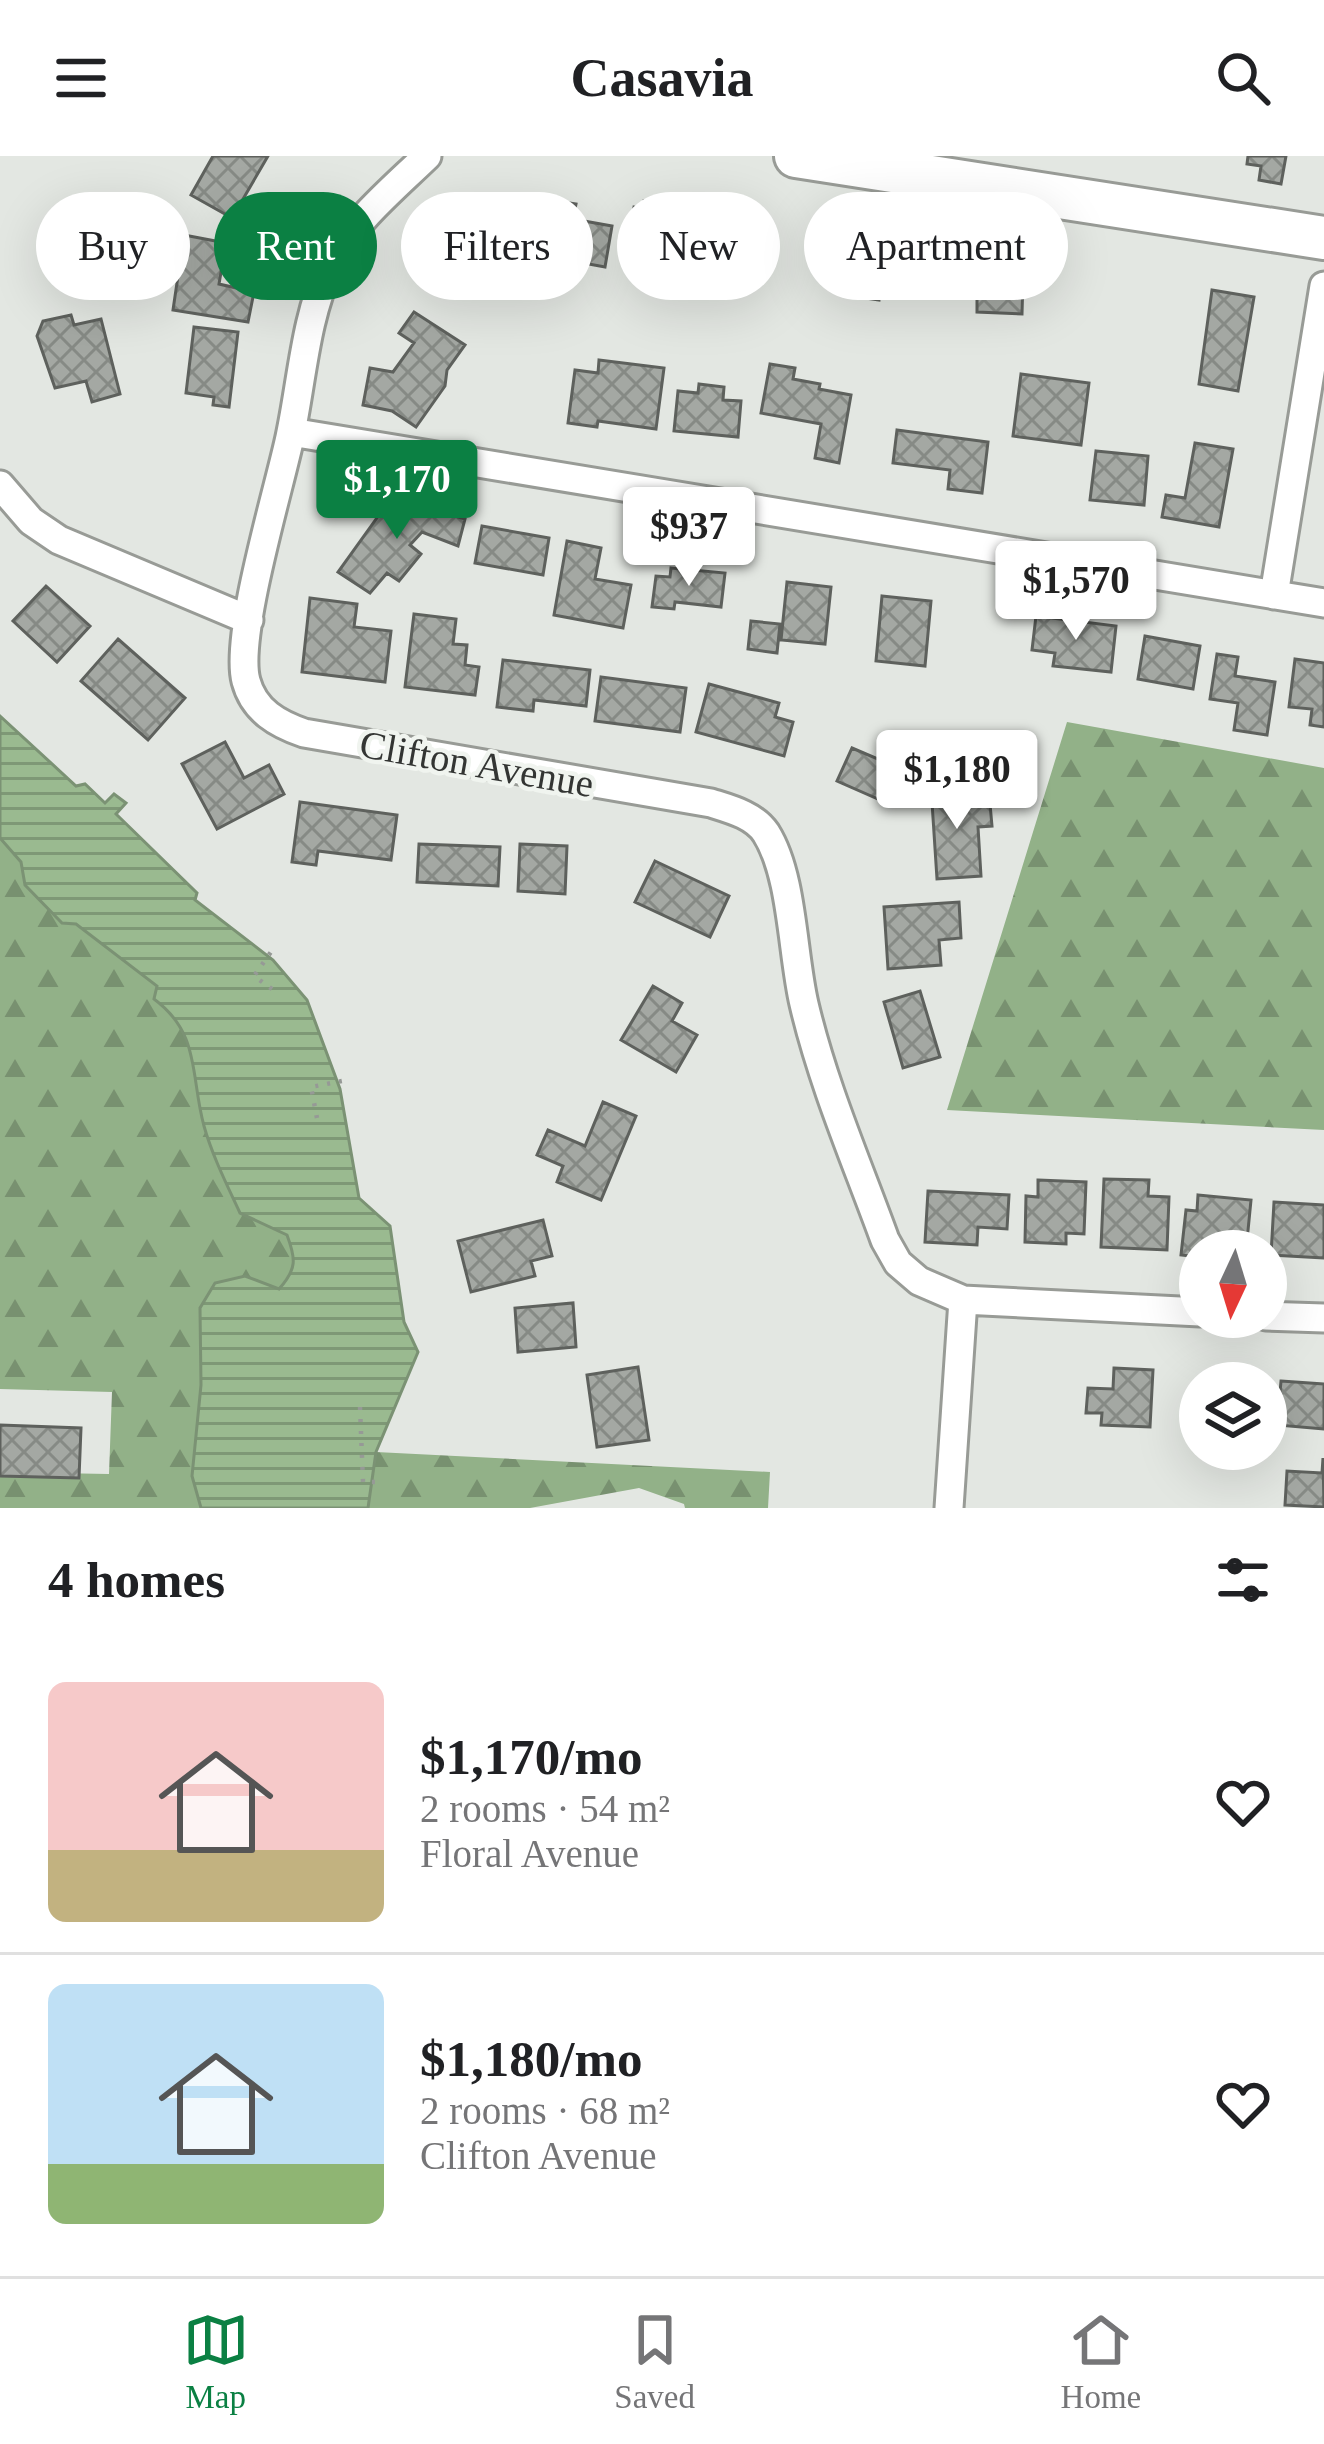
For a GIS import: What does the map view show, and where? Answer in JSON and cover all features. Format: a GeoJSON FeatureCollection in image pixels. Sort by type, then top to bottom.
{"type":"FeatureCollection","features":[{"type":"Feature","properties":{"kind":"main road"},"geometry":{"type":"LineString","coordinates":[[796,156],[1324,238]]}},
{"type":"Feature","properties":{"kind":"street","name":"Clifton Avenue"},"geometry":{"type":"LineString","coordinates":[[427,156],[364,218],[330,266],[311,326],[249,620],[246,680],[257,704],[276,724],[304,734],[711,802],[763,827],[777,853],[803,1001],[817,1052],[885,1240],[898,1263],[919,1281],[963,1300]]}},
{"type":"Feature","properties":{"kind":"street"},"geometry":{"type":"LineString","coordinates":[[1274,595],[1324,286]]}},
{"type":"Feature","properties":{"kind":"street"},"geometry":{"type":"LineString","coordinates":[[291,432],[1324,603]]}},
{"type":"Feature","properties":{"kind":"street"},"geometry":{"type":"LineString","coordinates":[[0,485],[31,521],[59,540],[249,620]]}},
{"type":"Feature","properties":{"kind":"street"},"geometry":{"type":"LineString","coordinates":[[950,1508],[963,1300],[1179,1311]]}},
{"type":"Feature","properties":{"kind":"street"},"geometry":{"type":"LineString","coordinates":[[1287,1317],[1324,1318]]}},
{"type":"Feature","properties":{"kind":"path"},"geometry":{"type":"LineString","coordinates":[[272,989],[254,976],[273,949]]}},
{"type":"Feature","properties":{"kind":"path"},"geometry":{"type":"LineString","coordinates":[[316,1118],[311,1088],[341,1082]]}},
{"type":"Feature","properties":{"kind":"path"},"geometry":{"type":"LineString","coordinates":[[360,1407],[363,1482],[379,1482]]}},
{"type":"Feature","properties":{"kind":"green space"},"geometry":{"type":"Polygon","coordinates":[[[1067,722],[1324,768],[1324,1130],[947,1110],[1067,722]]]}},
{"type":"Feature","properties":{"kind":"green space"},"geometry":{"type":"Polygon","coordinates":[[[0,838],[21,862],[25,885],[62,923],[76,924],[157,986],[155,999],[170,1012],[187,1041],[207,1137],[240,1213],[287,1235],[290,1244],[291,1270],[279,1290],[245,1276],[215,1283],[200,1308],[201,1385],[192,1476],[201,1508],[0,1508],[0,1472],[109,1474],[112,1392],[0,1389],[0,838]]]}},
{"type":"Feature","properties":{"kind":"green space"},"geometry":{"type":"Polygon","coordinates":[[[376,1452],[770,1472],[768,1508],[685,1508],[639,1488],[530,1508],[368,1508],[376,1452]]]}},
{"type":"Feature","properties":{"kind":"shaded area"},"geometry":{"type":"Polygon","coordinates":[[[0,716],[76,786],[85,784],[105,803],[114,794],[126,803],[116,814],[197,893],[195,900],[273,960],[307,1000],[340,1089],[359,1198],[390,1226],[404,1322],[418,1352],[376,1452],[368,1508],[201,1508],[192,1476],[201,1385],[200,1308],[215,1283],[245,1276],[279,1289],[292,1269],[292,1251],[287,1235],[240,1213],[207,1137],[187,1041],[169,1012],[154,999],[157,986],[76,924],[62,923],[25,885],[21,862],[0,838],[0,716]]]}},
{"type":"Feature","properties":{"kind":"building"},"geometry":{"type":"Polygon","coordinates":[[[213,156],[268,156],[247,192],[214,192],[214,208],[191,195],[213,156]]]}},
{"type":"Feature","properties":{"kind":"building"},"geometry":{"type":"Polygon","coordinates":[[[1248,156],[1286,156],[1281,184],[1259,180],[1261,166],[1247,164],[1248,156]]]}},
{"type":"Feature","properties":{"kind":"building"},"geometry":{"type":"Polygon","coordinates":[[[593,223],[612,226],[605,267],[593,265],[593,223]]]}},
{"type":"Feature","properties":{"kind":"building"},"geometry":{"type":"Polygon","coordinates":[[[190,236],[214,241],[214,300],[252,300],[248,322],[173,310],[174,300],[190,300],[190,236]]]}},
{"type":"Feature","properties":{"kind":"building"},"geometry":{"type":"Polygon","coordinates":[[[1212,290],[1254,297],[1238,391],[1199,384],[1212,290]]]}},
{"type":"Feature","properties":{"kind":"building"},"geometry":{"type":"Polygon","coordinates":[[[977,300],[1022,300],[1022,314],[977,312],[977,300]]]}},
{"type":"Feature","properties":{"kind":"building"},"geometry":{"type":"Polygon","coordinates":[[[414,312],[465,345],[447,370],[445,386],[416,427],[392,411],[363,405],[370,368],[393,372],[414,343],[399,333],[414,312]]]}},
{"type":"Feature","properties":{"kind":"building"},"geometry":{"type":"Polygon","coordinates":[[[71,315],[74,325],[101,319],[120,394],[92,402],[86,381],[55,388],[37,336],[43,321],[71,315]]]}},
{"type":"Feature","properties":{"kind":"building"},"geometry":{"type":"Polygon","coordinates":[[[194,327],[238,332],[229,407],[213,405],[214,397],[186,393],[194,327]]]}},
{"type":"Feature","properties":{"kind":"building"},"geometry":{"type":"Polygon","coordinates":[[[599,360],[664,368],[656,429],[598,421],[597,427],[568,423],[575,370],[598,373],[599,360]]]}},
{"type":"Feature","properties":{"kind":"building"},"geometry":{"type":"Polygon","coordinates":[[[770,364],[795,368],[793,379],[820,384],[819,389],[851,395],[839,463],[815,458],[821,424],[761,413],[770,364]]]}},
{"type":"Feature","properties":{"kind":"building"},"geometry":{"type":"Polygon","coordinates":[[[1021,374],[1089,383],[1081,445],[1013,436],[1021,374]]]}},
{"type":"Feature","properties":{"kind":"building"},"geometry":{"type":"Polygon","coordinates":[[[699,384],[724,387],[723,400],[741,401],[738,437],[674,431],[678,391],[698,393],[699,384]]]}},
{"type":"Feature","properties":{"kind":"building"},"geometry":{"type":"Polygon","coordinates":[[[897,430],[988,442],[982,493],[948,489],[950,470],[893,463],[897,430]]]}},
{"type":"Feature","properties":{"kind":"building"},"geometry":{"type":"Polygon","coordinates":[[[1195,443],[1233,449],[1219,527],[1162,517],[1166,495],[1185,498],[1195,443]]]}},
{"type":"Feature","properties":{"kind":"building"},"geometry":{"type":"Polygon","coordinates":[[[1096,451],[1148,456],[1144,505],[1090,500],[1096,451]]]}},
{"type":"Feature","properties":{"kind":"building"},"geometry":{"type":"Polygon","coordinates":[[[392,497],[465,519],[458,546],[422,532],[410,545],[421,554],[399,581],[387,573],[370,593],[338,572],[392,497]]]}},
{"type":"Feature","properties":{"kind":"building"},"geometry":{"type":"Polygon","coordinates":[[[482,526],[549,538],[543,575],[475,563],[482,526]]]}},
{"type":"Feature","properties":{"kind":"building"},"geometry":{"type":"Polygon","coordinates":[[[567,541],[601,548],[595,579],[631,585],[623,628],[554,615],[567,541]]]}},
{"type":"Feature","properties":{"kind":"building"},"geometry":{"type":"Polygon","coordinates":[[[671,568],[725,573],[721,607],[675,602],[674,609],[652,607],[656,576],[670,577],[671,568]]]}},
{"type":"Feature","properties":{"kind":"building"},"geometry":{"type":"Polygon","coordinates":[[[787,582],[831,587],[825,644],[781,640],[787,582]]]}},
{"type":"Feature","properties":{"kind":"building"},"geometry":{"type":"Polygon","coordinates":[[[46,586],[90,626],[57,662],[13,621],[46,586]]]}},
{"type":"Feature","properties":{"kind":"building"},"geometry":{"type":"Polygon","coordinates":[[[882,596],[931,601],[925,666],[876,661],[882,596]]]}},
{"type":"Feature","properties":{"kind":"building"},"geometry":{"type":"Polygon","coordinates":[[[310,598],[357,604],[354,627],[391,631],[385,682],[302,672],[310,598]]]}},
{"type":"Feature","properties":{"kind":"building"},"geometry":{"type":"Polygon","coordinates":[[[414,614],[456,619],[453,644],[467,645],[465,665],[479,667],[475,695],[405,687],[414,614]]]}},
{"type":"Feature","properties":{"kind":"building"},"geometry":{"type":"Polygon","coordinates":[[[1036,616],[1116,626],[1111,672],[1053,666],[1055,653],[1032,650],[1036,616]]]}},
{"type":"Feature","properties":{"kind":"building"},"geometry":{"type":"Polygon","coordinates":[[[751,621],[780,624],[777,653],[748,649],[751,621]]]}},
{"type":"Feature","properties":{"kind":"building"},"geometry":{"type":"Polygon","coordinates":[[[1145,636],[1200,646],[1193,689],[1138,679],[1145,636]]]}},
{"type":"Feature","properties":{"kind":"building"},"geometry":{"type":"Polygon","coordinates":[[[118,639],[185,698],[148,740],[81,681],[118,639]]]}},
{"type":"Feature","properties":{"kind":"building"},"geometry":{"type":"Polygon","coordinates":[[[1217,654],[1238,657],[1235,676],[1275,682],[1267,735],[1234,730],[1238,703],[1210,699],[1217,654]]]}},
{"type":"Feature","properties":{"kind":"building"},"geometry":{"type":"Polygon","coordinates":[[[1295,659],[1324,663],[1324,727],[1310,725],[1312,709],[1289,707],[1295,659]]]}},
{"type":"Feature","properties":{"kind":"building"},"geometry":{"type":"Polygon","coordinates":[[[503,660],[590,670],[586,706],[534,700],[533,711],[497,707],[503,660]]]}},
{"type":"Feature","properties":{"kind":"building"},"geometry":{"type":"Polygon","coordinates":[[[601,677],[686,688],[680,732],[595,721],[601,677]]]}},
{"type":"Feature","properties":{"kind":"building"},"geometry":{"type":"Polygon","coordinates":[[[709,684],[779,703],[775,717],[793,722],[784,756],[696,732],[709,684]]]}},
{"type":"Feature","properties":{"kind":"building"},"geometry":{"type":"Polygon","coordinates":[[[225,742],[244,778],[269,765],[284,794],[217,829],[182,764],[225,742]]]}},
{"type":"Feature","properties":{"kind":"building"},"geometry":{"type":"Polygon","coordinates":[[[852,748],[892,765],[878,799],[837,781],[852,748]]]}},
{"type":"Feature","properties":{"kind":"building"},"geometry":{"type":"Polygon","coordinates":[[[968,785],[970,806],[990,804],[992,826],[978,827],[981,876],[937,879],[931,787],[968,785]]]}},
{"type":"Feature","properties":{"kind":"building"},"geometry":{"type":"Polygon","coordinates":[[[300,802],[397,815],[391,860],[318,851],[316,865],[292,862],[300,802]]]}},
{"type":"Feature","properties":{"kind":"building"},"geometry":{"type":"Polygon","coordinates":[[[419,844],[500,847],[498,886],[417,882],[419,844]]]}},
{"type":"Feature","properties":{"kind":"building"},"geometry":{"type":"Polygon","coordinates":[[[520,844],[567,846],[565,894],[518,891],[520,844]]]}},
{"type":"Feature","properties":{"kind":"building"},"geometry":{"type":"Polygon","coordinates":[[[655,861],[729,896],[710,937],[635,902],[655,861]]]}},
{"type":"Feature","properties":{"kind":"building"},"geometry":{"type":"Polygon","coordinates":[[[959,902],[961,938],[939,940],[941,965],[888,969],[884,907],[959,902]]]}},
{"type":"Feature","properties":{"kind":"building"},"geometry":{"type":"Polygon","coordinates":[[[653,986],[682,1003],[672,1021],[697,1035],[676,1072],[621,1040],[653,986]]]}},
{"type":"Feature","properties":{"kind":"building"},"geometry":{"type":"Polygon","coordinates":[[[920,991],[940,1057],[903,1068],[884,1002],[920,991]]]}},
{"type":"Feature","properties":{"kind":"building"},"geometry":{"type":"Polygon","coordinates":[[[603,1102],[636,1116],[601,1200],[557,1182],[563,1166],[537,1155],[548,1130],[585,1146],[603,1102]]]}},
{"type":"Feature","properties":{"kind":"building"},"geometry":{"type":"Polygon","coordinates":[[[1104,1179],[1149,1180],[1148,1196],[1169,1197],[1167,1250],[1101,1247],[1104,1179]]]}},
{"type":"Feature","properties":{"kind":"building"},"geometry":{"type":"Polygon","coordinates":[[[1038,1180],[1086,1182],[1084,1234],[1066,1233],[1066,1244],[1025,1242],[1026,1196],[1038,1197],[1038,1180]]]}},
{"type":"Feature","properties":{"kind":"building"},"geometry":{"type":"Polygon","coordinates":[[[928,1191],[1009,1195],[1007,1229],[978,1227],[977,1245],[925,1242],[928,1191]]]}},
{"type":"Feature","properties":{"kind":"building"},"geometry":{"type":"Polygon","coordinates":[[[1198,1195],[1251,1200],[1248,1230],[1184,1230],[1186,1210],[1197,1211],[1198,1195]]]}},
{"type":"Feature","properties":{"kind":"building"},"geometry":{"type":"Polygon","coordinates":[[[1274,1202],[1324,1205],[1324,1258],[1287,1256],[1287,1230],[1272,1230],[1274,1202]]]}},
{"type":"Feature","properties":{"kind":"building"},"geometry":{"type":"Polygon","coordinates":[[[543,1220],[552,1256],[531,1261],[535,1276],[471,1292],[458,1241],[543,1220]]]}},
{"type":"Feature","properties":{"kind":"building"},"geometry":{"type":"Polygon","coordinates":[[[573,1303],[576,1347],[518,1352],[515,1308],[573,1303]]]}},
{"type":"Feature","properties":{"kind":"building"},"geometry":{"type":"Polygon","coordinates":[[[638,1367],[649,1440],[597,1447],[587,1375],[638,1367]]]}},
{"type":"Feature","properties":{"kind":"building"},"geometry":{"type":"Polygon","coordinates":[[[1114,1368],[1153,1370],[1150,1427],[1101,1425],[1102,1413],[1086,1413],[1088,1388],[1113,1389],[1114,1368]]]}},
{"type":"Feature","properties":{"kind":"building"},"geometry":{"type":"Polygon","coordinates":[[[1287,1381],[1324,1384],[1324,1429],[1287,1426],[1287,1381]]]}},
{"type":"Feature","properties":{"kind":"building"},"geometry":{"type":"Polygon","coordinates":[[[0,1425],[81,1428],[79,1478],[0,1476],[0,1425]]]}},
{"type":"Feature","properties":{"kind":"building"},"geometry":{"type":"Polygon","coordinates":[[[1323,1458],[1324,1507],[1285,1505],[1287,1471],[1322,1473],[1323,1458]]]}}]}
